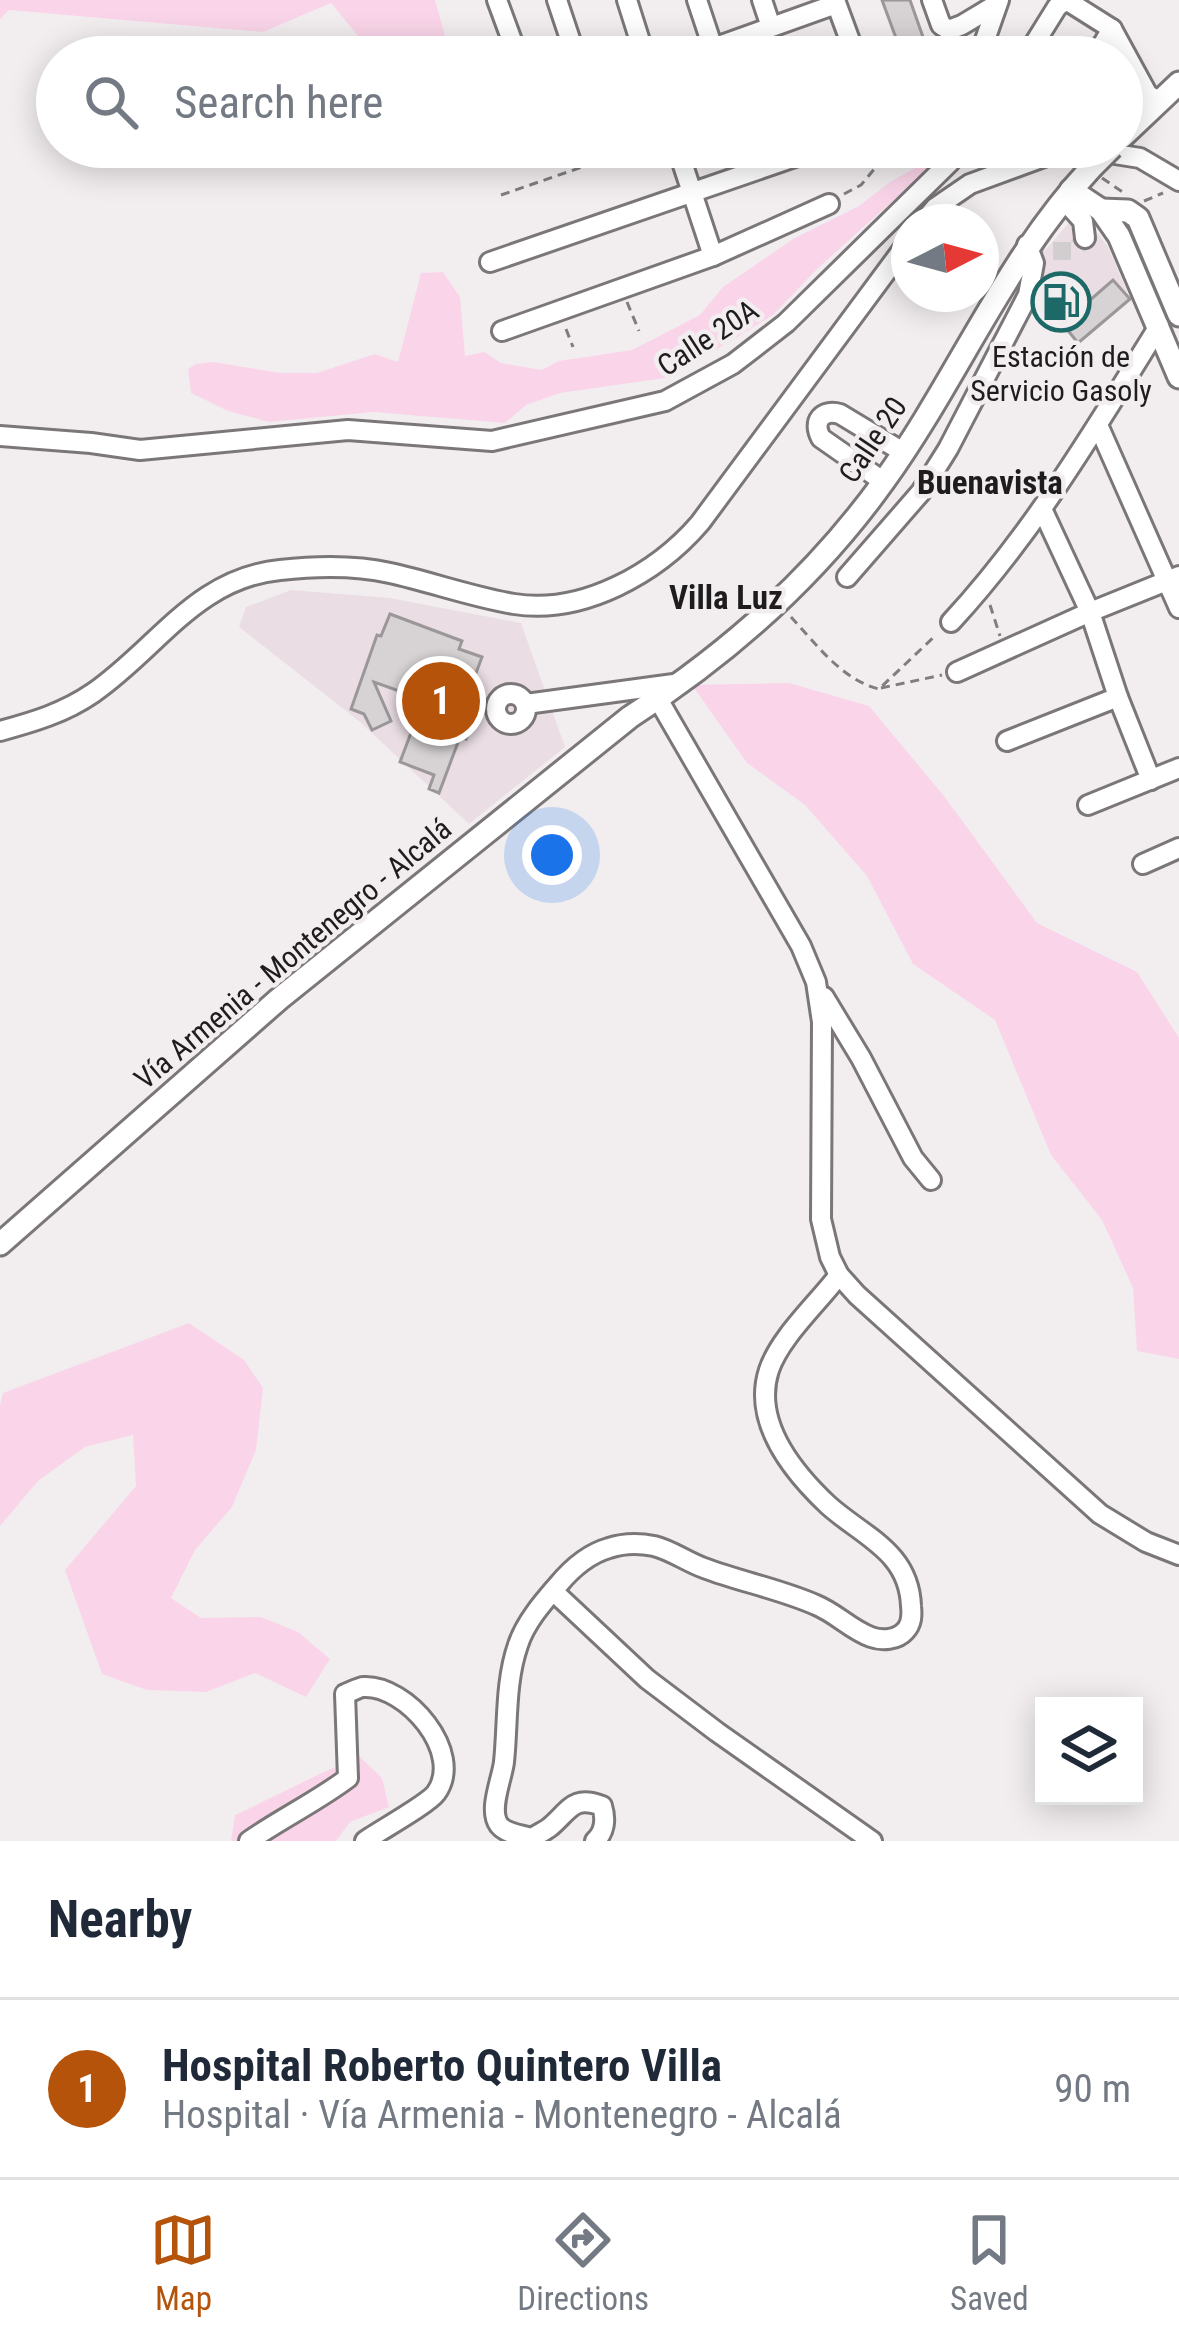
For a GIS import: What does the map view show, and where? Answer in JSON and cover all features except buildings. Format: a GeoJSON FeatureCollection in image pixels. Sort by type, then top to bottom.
{"type":"FeatureCollection","features":[{"type":"Feature","properties":{"kind":"main road"},"geometry":{"type":"LineString","coordinates":[[1143,116],[1179,83]]}},
{"type":"Feature","properties":{"kind":"main road","name":"Calle 20"},"geometry":{"type":"LineString","coordinates":[[630,717],[730,646],[850,526],[884,482],[1028,245],[1067,195],[1099,168]]}},
{"type":"Feature","properties":{"kind":"main road"},"geometry":{"type":"LineString","coordinates":[[1067,195],[1101,210],[1128,211],[1138,218],[1171,271],[1169,321],[1179,377]]}},
{"type":"Feature","properties":{"kind":"main road"},"geometry":{"type":"LineString","coordinates":[[1101,210],[1169,321]]}},
{"type":"Feature","properties":{"kind":"main road","name":"Vía Armenia - Montenegro - Alcalá"},"geometry":{"type":"LineString","coordinates":[[0,1244],[279,999],[630,717]]}},
{"type":"Feature","properties":{"kind":"street"},"geometry":{"type":"LineString","coordinates":[[497,0],[510,36]]}},
{"type":"Feature","properties":{"kind":"street"},"geometry":{"type":"LineString","coordinates":[[557,0],[569,36]]}},
{"type":"Feature","properties":{"kind":"street"},"geometry":{"type":"LineString","coordinates":[[626,0],[638,36]]}},
{"type":"Feature","properties":{"kind":"street"},"geometry":{"type":"LineString","coordinates":[[697,0],[708,36]]}},
{"type":"Feature","properties":{"kind":"street"},"geometry":{"type":"LineString","coordinates":[[762,0],[771,27]]}},
{"type":"Feature","properties":{"kind":"street"},"geometry":{"type":"LineString","coordinates":[[932,0],[941,25],[949,30],[998,2]]}},
{"type":"Feature","properties":{"kind":"street"},"geometry":{"type":"LineString","coordinates":[[1039,36],[1066,0],[1112,28],[1116,36]]}},
{"type":"Feature","properties":{"kind":"street"},"geometry":{"type":"LineString","coordinates":[[746,36],[836,2],[848,36]]}},
{"type":"Feature","properties":{"kind":"street"},"geometry":{"type":"LineString","coordinates":[[987,36],[998,2]]}},
{"type":"Feature","properties":{"kind":"street"},"geometry":{"type":"LineString","coordinates":[[1107,36],[1112,28]]}},
{"type":"Feature","properties":{"kind":"street"},"geometry":{"type":"LineString","coordinates":[[1143,86],[1148,95],[1159,100]]}},
{"type":"Feature","properties":{"kind":"street"},"geometry":{"type":"LineString","coordinates":[[1143,160],[1178,184]]}},
{"type":"Feature","properties":{"kind":"street"},"geometry":{"type":"LineString","coordinates":[[684,168],[713,256]]}},
{"type":"Feature","properties":{"kind":"street"},"geometry":{"type":"LineString","coordinates":[[490,262],[764,168]]}},
{"type":"Feature","properties":{"kind":"street","name":"Calle 20A"},"geometry":{"type":"LineString","coordinates":[[0,436],[140,449],[348,430],[492,441],[665,401],[733,364],[786,323],[938,168]]}},
{"type":"Feature","properties":{"kind":"street"},"geometry":{"type":"LineString","coordinates":[[936,204],[949,168]]}},
{"type":"Feature","properties":{"kind":"street"},"geometry":{"type":"LineString","coordinates":[[944,204],[970,184],[1014,168]]}},
{"type":"Feature","properties":{"kind":"street"},"geometry":{"type":"LineString","coordinates":[[1067,195],[1083,221],[1085,238]]}},
{"type":"Feature","properties":{"kind":"street"},"geometry":{"type":"LineString","coordinates":[[502,331],[713,256],[829,204]]}},
{"type":"Feature","properties":{"kind":"street"},"geometry":{"type":"LineString","coordinates":[[847,577],[921,492],[948,449],[1028,295],[1034,263],[1028,245]]}},
{"type":"Feature","properties":{"kind":"street"},"geometry":{"type":"LineString","coordinates":[[0,731],[50,718],[93,693],[171,623],[219,587],[250,574],[338,567],[386,572],[517,604],[564,602],[625,584],[675,549],[700,523],[891,265]]}},
{"type":"Feature","properties":{"kind":"street"},"geometry":{"type":"LineString","coordinates":[[951,622],[1043,511],[1169,321]]}},
{"type":"Feature","properties":{"kind":"street"},"geometry":{"type":"LineString","coordinates":[[884,482],[821,438],[816,430],[822,414],[840,414],[903,452]]}},
{"type":"Feature","properties":{"kind":"street"},"geometry":{"type":"LineString","coordinates":[[1098,425],[1173,579],[1179,608]]}},
{"type":"Feature","properties":{"kind":"street"},"geometry":{"type":"LineString","coordinates":[[1043,511],[1090,612],[1151,780]]}},
{"type":"Feature","properties":{"kind":"street"},"geometry":{"type":"LineString","coordinates":[[957,672],[1173,579]]}},
{"type":"Feature","properties":{"kind":"street"},"geometry":{"type":"LineString","coordinates":[[526,704],[682,682]]}},
{"type":"Feature","properties":{"kind":"street"},"geometry":{"type":"LineString","coordinates":[[599,694],[630,717]]}},
{"type":"Feature","properties":{"kind":"street"},"geometry":{"type":"LineString","coordinates":[[1007,741],[1118,697]]}},
{"type":"Feature","properties":{"kind":"street"},"geometry":{"type":"LineString","coordinates":[[658,699],[801,946],[913,1158],[931,1180]]}},
{"type":"Feature","properties":{"kind":"street"},"geometry":{"type":"LineString","coordinates":[[1088,805],[1179,768]]}},
{"type":"Feature","properties":{"kind":"street"},"geometry":{"type":"LineString","coordinates":[[1143,864],[1179,848]]}},
{"type":"Feature","properties":{"kind":"street"},"geometry":{"type":"LineString","coordinates":[[817,982],[822,1022],[821,1219],[839,1275],[1100,1514],[1131,1535],[1177,1553]]}},
{"type":"Feature","properties":{"kind":"street"},"geometry":{"type":"LineString","coordinates":[[595,1841],[606,1817],[602,1806],[590,1802],[576,1803],[532,1838],[499,1826],[495,1812],[518,1643],[553,1591],[591,1555],[631,1543],[659,1547],[699,1567],[821,1607],[872,1638],[902,1635],[909,1627],[911,1595],[889,1552],[830,1506],[772,1433],[768,1372],[839,1275]]}},
{"type":"Feature","properties":{"kind":"street"},"geometry":{"type":"LineString","coordinates":[[553,1591],[646,1679],[872,1841]]}},
{"type":"Feature","properties":{"kind":"street"},"geometry":{"type":"LineString","coordinates":[[249,1841],[348,1778],[345,1694],[362,1687],[386,1692],[414,1707],[439,1741],[442,1772],[436,1793],[365,1841]]}},
{"type":"Feature","properties":{"kind":"path"},"geometry":{"type":"LineString","coordinates":[[501,195],[579,168]]}},
{"type":"Feature","properties":{"kind":"path"},"geometry":{"type":"LineString","coordinates":[[829,204],[861,185],[874,168]]}},
{"type":"Feature","properties":{"kind":"path"},"geometry":{"type":"LineString","coordinates":[[1096,173],[1138,203],[1178,184]]}},
{"type":"Feature","properties":{"kind":"path"},"geometry":{"type":"LineString","coordinates":[[622,290],[639,332]]}},
{"type":"Feature","properties":{"kind":"path"},"geometry":{"type":"LineString","coordinates":[[558,311],[573,347]]}},
{"type":"Feature","properties":{"kind":"path"},"geometry":{"type":"LineString","coordinates":[[984,586],[1005,652]]}},
{"type":"Feature","properties":{"kind":"path"},"geometry":{"type":"LineString","coordinates":[[775,606],[863,685],[879,689],[957,672]]}},
{"type":"Feature","properties":{"kind":"path"},"geometry":{"type":"LineString","coordinates":[[879,689],[951,622]]}},
{"type":"Feature","properties":{"kind":"shaded area"},"geometry":{"type":"Polygon","coordinates":[[[0,0],[435,0],[445,36],[358,36],[331,3],[263,32],[9,10],[0,19],[0,0]]]}},
{"type":"Feature","properties":{"kind":"shaded area"},"geometry":{"type":"Polygon","coordinates":[[[928,168],[773,315],[665,378],[560,393],[526,405],[505,423],[373,412],[269,422],[228,411],[191,393],[188,369],[196,364],[317,373],[375,354],[398,362],[421,273],[443,272],[460,297],[465,356],[484,352],[501,363],[542,370],[559,361],[632,350],[700,315],[723,287],[793,239],[859,206],[913,169],[928,168]]]}},
{"type":"Feature","properties":{"kind":"shaded area"},"geometry":{"type":"Polygon","coordinates":[[[1080,210],[1108,247],[1130,299],[1078,343],[1040,296],[1041,255],[1080,210]]]}},
{"type":"Feature","properties":{"kind":"shaded area"},"geometry":{"type":"Polygon","coordinates":[[[291,590],[390,598],[521,623],[565,747],[469,824],[360,722],[239,627],[246,607],[291,590]]]}},
{"type":"Feature","properties":{"kind":"shaded area"},"geometry":{"type":"Polygon","coordinates":[[[789,683],[869,706],[944,796],[1037,923],[1137,972],[1179,1038],[1179,1359],[1137,1351],[1133,1288],[1102,1220],[1051,1155],[995,1020],[913,964],[867,876],[805,805],[747,763],[692,685],[789,683]]]}},
{"type":"Feature","properties":{"kind":"shaded area"},"geometry":{"type":"Polygon","coordinates":[[[189,1323],[244,1360],[263,1388],[256,1450],[232,1507],[195,1550],[171,1598],[201,1618],[261,1617],[298,1632],[330,1659],[306,1697],[255,1673],[206,1692],[147,1690],[102,1674],[65,1570],[136,1486],[133,1435],[85,1447],[38,1481],[0,1526],[3,1393],[189,1323]]]}},
{"type":"Feature","properties":{"kind":"shaded area"},"geometry":{"type":"Polygon","coordinates":[[[360,1757],[382,1778],[389,1807],[350,1822],[336,1841],[231,1841],[235,1815],[360,1757]]]}},
{"type":"Feature","properties":{"kind":"tunnel"},"geometry":{"type":"LineString","coordinates":[[1027,245],[1074,251],[1085,238]]}},
{"type":"Feature","properties":{"kind":"place","name":"Estación de Servicio Gasoly"},"geometry":{"type":"Point","coordinates":[1061,302]}},
{"type":"Feature","properties":{"kind":"place","name":"Hospital Roberto Quintero Villa"},"geometry":{"type":"Point","coordinates":[441,701]}},
{"type":"Feature","properties":{"kind":"district","name":"Buenavista"},"geometry":{"type":"Point","coordinates":[990,482]}},
{"type":"Feature","properties":{"kind":"district","name":"Villa Luz"},"geometry":{"type":"Point","coordinates":[726,597]}}]}
